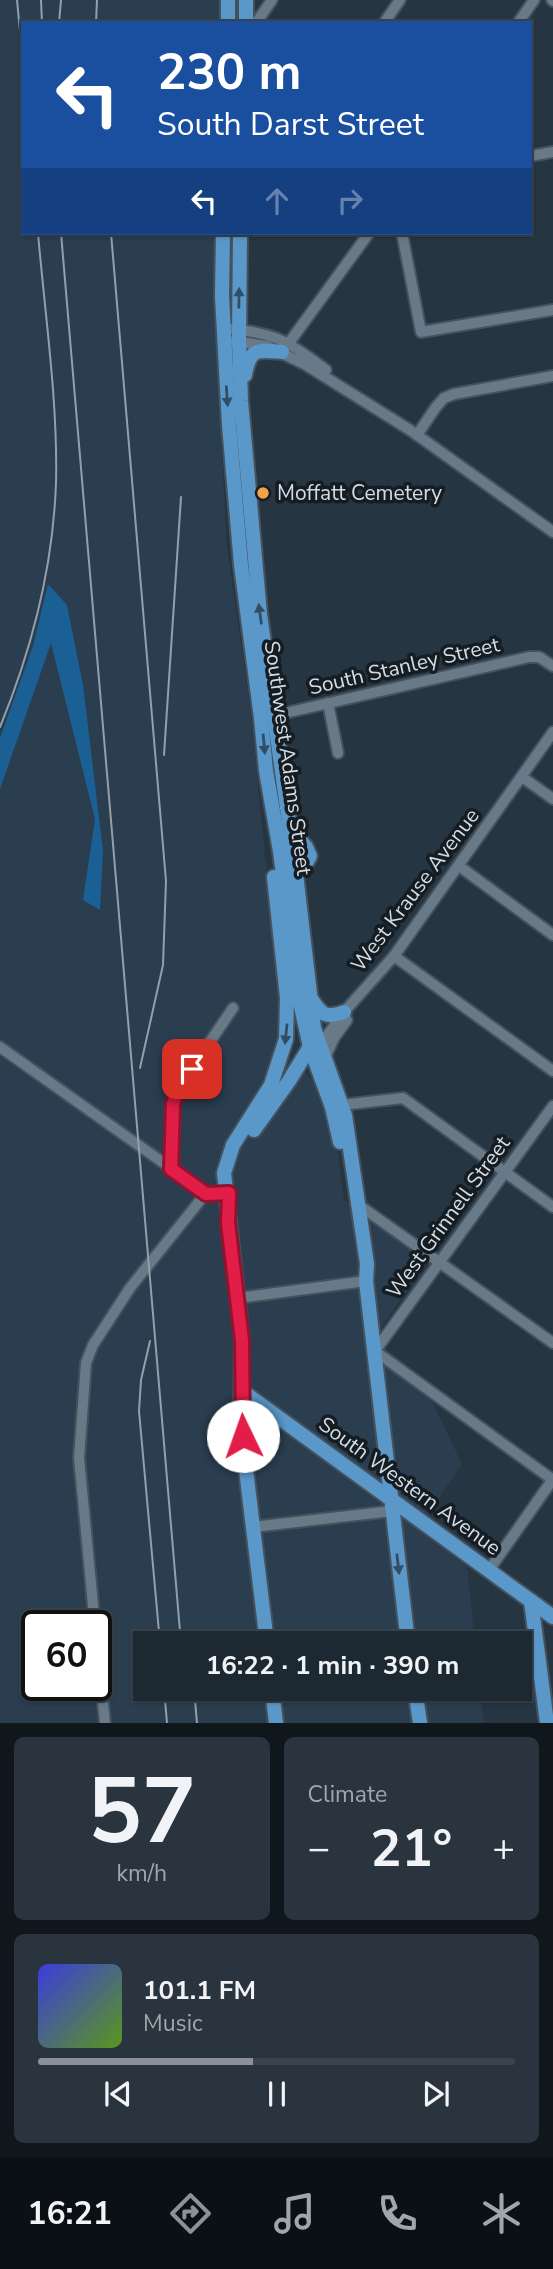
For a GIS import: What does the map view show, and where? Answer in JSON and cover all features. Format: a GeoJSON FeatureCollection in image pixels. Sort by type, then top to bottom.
{"type":"FeatureCollection","features":[{"type":"Feature","properties":{"kind":"main road"},"geometry":{"type":"LineString","coordinates":[[228,0],[228,21]]}},
{"type":"Feature","properties":{"kind":"main road","name":"Southwest Adams Street"},"geometry":{"type":"LineString","coordinates":[[223,235],[222,296],[231,335],[241,415],[268,717],[266,771],[298,991],[319,1059],[355,1202]]}},
{"type":"Feature","properties":{"kind":"main road","name":"Southwest Adams Street"},"geometry":{"type":"LineString","coordinates":[[240,235],[231,335],[241,565],[290,829],[319,1059],[342,1105],[360,1265],[366,1281],[375,1351],[407,1631]]}},
{"type":"Feature","properties":{"kind":"main road"},"geometry":{"type":"LineString","coordinates":[[241,415],[244,376],[250,357],[261,349],[286,347]]}},
{"type":"Feature","properties":{"kind":"main road"},"geometry":{"type":"LineString","coordinates":[[266,771],[278,922],[288,998],[287,1027],[282,1056],[271,1085],[230,1151],[224,1173],[243,1364],[243,1444],[266,1631]]}},
{"type":"Feature","properties":{"kind":"main road"},"geometry":{"type":"LineString","coordinates":[[279,851],[295,865]]}},
{"type":"Feature","properties":{"kind":"main road"},"geometry":{"type":"LineString","coordinates":[[310,998],[326,1016],[332,1017],[344,1012]]}},
{"type":"Feature","properties":{"kind":"main road"},"geometry":{"type":"LineString","coordinates":[[227,1193],[241,1149],[289,1081],[319,1059]]}},
{"type":"Feature","properties":{"kind":"main road"},"geometry":{"type":"LineString","coordinates":[[289,1081],[308,1072],[319,1059]]}},
{"type":"Feature","properties":{"kind":"main road","name":"South Western Avenue"},"geometry":{"type":"LineString","coordinates":[[242,1391],[366,1480],[391,1504],[553,1617]]}},
{"type":"Feature","properties":{"kind":"main road"},"geometry":{"type":"LineString","coordinates":[[366,1480],[381,1467],[386,1457]]}},
{"type":"Feature","properties":{"kind":"main road"},"geometry":{"type":"LineString","coordinates":[[531,1601],[547,1723]]}},
{"type":"Feature","properties":{"kind":"main road"},"geometry":{"type":"LineString","coordinates":[[273,1701],[276,1723]]}},
{"type":"Feature","properties":{"kind":"main road"},"geometry":{"type":"LineString","coordinates":[[416,1701],[419,1723]]}},
{"type":"Feature","properties":{"kind":"street"},"geometry":{"type":"LineString","coordinates":[[257,21],[272,0]]}},
{"type":"Feature","properties":{"kind":"street"},"geometry":{"type":"LineString","coordinates":[[385,21],[400,0]]}},
{"type":"Feature","properties":{"kind":"street"},"geometry":{"type":"LineString","coordinates":[[520,21],[534,0]]}},
{"type":"Feature","properties":{"kind":"street"},"geometry":{"type":"LineString","coordinates":[[246,4],[256,14],[263,13]]}},
{"type":"Feature","properties":{"kind":"street"},"geometry":{"type":"LineString","coordinates":[[532,156],[553,152]]}},
{"type":"Feature","properties":{"kind":"street"},"geometry":{"type":"LineString","coordinates":[[286,347],[368,235]]}},
{"type":"Feature","properties":{"kind":"street"},"geometry":{"type":"LineString","coordinates":[[402,235],[421,332],[553,310]]}},
{"type":"Feature","properties":{"kind":"street"},"geometry":{"type":"LineString","coordinates":[[231,335],[261,344],[286,347],[417,435],[553,532]]}},
{"type":"Feature","properties":{"kind":"street"},"geometry":{"type":"LineString","coordinates":[[417,435],[444,398],[553,376]]}},
{"type":"Feature","properties":{"kind":"street","name":"South Stanley Street"},"geometry":{"type":"LineString","coordinates":[[268,717],[533,656],[541,657],[553,666]]}},
{"type":"Feature","properties":{"kind":"street"},"geometry":{"type":"LineString","coordinates":[[328,703],[338,753]]}},
{"type":"Feature","properties":{"kind":"street","name":"West Krause Avenue"},"geometry":{"type":"LineString","coordinates":[[319,1059],[344,1012],[394,956],[553,732]]}},
{"type":"Feature","properties":{"kind":"street"},"geometry":{"type":"LineString","coordinates":[[522,777],[553,799]]}},
{"type":"Feature","properties":{"kind":"street"},"geometry":{"type":"LineString","coordinates":[[459,866],[553,935]]}},
{"type":"Feature","properties":{"kind":"street"},"geometry":{"type":"LineString","coordinates":[[319,1059],[394,956],[553,1071]]}},
{"type":"Feature","properties":{"kind":"street"},"geometry":{"type":"LineString","coordinates":[[171,1169],[172,1114],[178,1089],[233,1007]]}},
{"type":"Feature","properties":{"kind":"street"},"geometry":{"type":"LineString","coordinates":[[0,1047],[206,1194],[227,1193]]}},
{"type":"Feature","properties":{"kind":"street"},"geometry":{"type":"LineString","coordinates":[[342,1105],[402,1098],[553,1207]]}},
{"type":"Feature","properties":{"kind":"street","name":"West Grinnell Street"},"geometry":{"type":"LineString","coordinates":[[375,1351],[553,1106]]}},
{"type":"Feature","properties":{"kind":"street"},"geometry":{"type":"LineString","coordinates":[[93,1610],[79,1458],[86,1363],[93,1345],[130,1288],[206,1194]]}},
{"type":"Feature","properties":{"kind":"street"},"geometry":{"type":"LineString","coordinates":[[355,1202],[553,1343]]}},
{"type":"Feature","properties":{"kind":"street"},"geometry":{"type":"LineString","coordinates":[[238,1298],[366,1281]]}},
{"type":"Feature","properties":{"kind":"street"},"geometry":{"type":"LineString","coordinates":[[375,1351],[553,1480],[489,1570]]}},
{"type":"Feature","properties":{"kind":"street"},"geometry":{"type":"LineString","coordinates":[[253,1527],[391,1504]]}},
{"type":"Feature","properties":{"kind":"street"},"geometry":{"type":"LineString","coordinates":[[103,1701],[105,1723]]}},
{"type":"Feature","properties":{"kind":"shaded area"},"geometry":{"type":"Polygon","coordinates":[[[0,0],[221,0],[222,21],[21,21],[21,235],[219,235],[217,361],[227,547],[251,714],[279,998],[278,1046],[318,1086],[336,1139],[344,1200],[428,1260],[380,1329],[388,1366],[430,1397],[462,1464],[418,1529],[467,1566],[474,1631],[133,1631],[133,1701],[481,1701],[484,1723],[0,1723],[0,0]]]}},
{"type":"Feature","properties":{"kind":"shaded area"},"geometry":{"type":"Polygon","coordinates":[[[48,584],[67,605],[83,685],[103,851],[100,910],[83,900],[95,819],[51,643],[0,789],[0,738],[33,646],[48,584]]]}},
{"type":"Feature","properties":{"kind":"railway"},"geometry":{"type":"LineString","coordinates":[[17,0],[21,42]]}},
{"type":"Feature","properties":{"kind":"railway"},"geometry":{"type":"LineString","coordinates":[[41,0],[42,21]]}},
{"type":"Feature","properties":{"kind":"railway"},"geometry":{"type":"LineString","coordinates":[[59,21],[61,0]]}},
{"type":"Feature","properties":{"kind":"railway"},"geometry":{"type":"LineString","coordinates":[[96,21],[97,0]]}},
{"type":"Feature","properties":{"kind":"railway"},"geometry":{"type":"LineString","coordinates":[[0,727],[22,668],[39,608],[54,515],[55,421],[38,235]]}},
{"type":"Feature","properties":{"kind":"railway"},"geometry":{"type":"LineString","coordinates":[[61,235],[180,1631]]}},
{"type":"Feature","properties":{"kind":"railway"},"geometry":{"type":"LineString","coordinates":[[111,235],[166,881],[163,965],[140,1068]]}},
{"type":"Feature","properties":{"kind":"railway"},"geometry":{"type":"LineString","coordinates":[[164,755],[181,497]]}},
{"type":"Feature","properties":{"kind":"railway"},"geometry":{"type":"LineString","coordinates":[[150,1341],[141,1380],[139,1411],[159,1631]]}},
{"type":"Feature","properties":{"kind":"railway"},"geometry":{"type":"LineString","coordinates":[[165,1701],[167,1723]]}},
{"type":"Feature","properties":{"kind":"railway"},"geometry":{"type":"LineString","coordinates":[[195,1701],[197,1723]]}},
{"type":"Feature","properties":{"kind":"place","name":"Moffatt Cemetery"},"geometry":{"type":"Point","coordinates":[263,493]}},
{"type":"Feature","properties":{"kind":"route"},"geometry":{"type":"LineString","coordinates":[[192,1069],[178,1089],[173,1104],[171,1169],[206,1194],[229,1193],[228,1223],[242,1340],[243,1436]]}}]}
